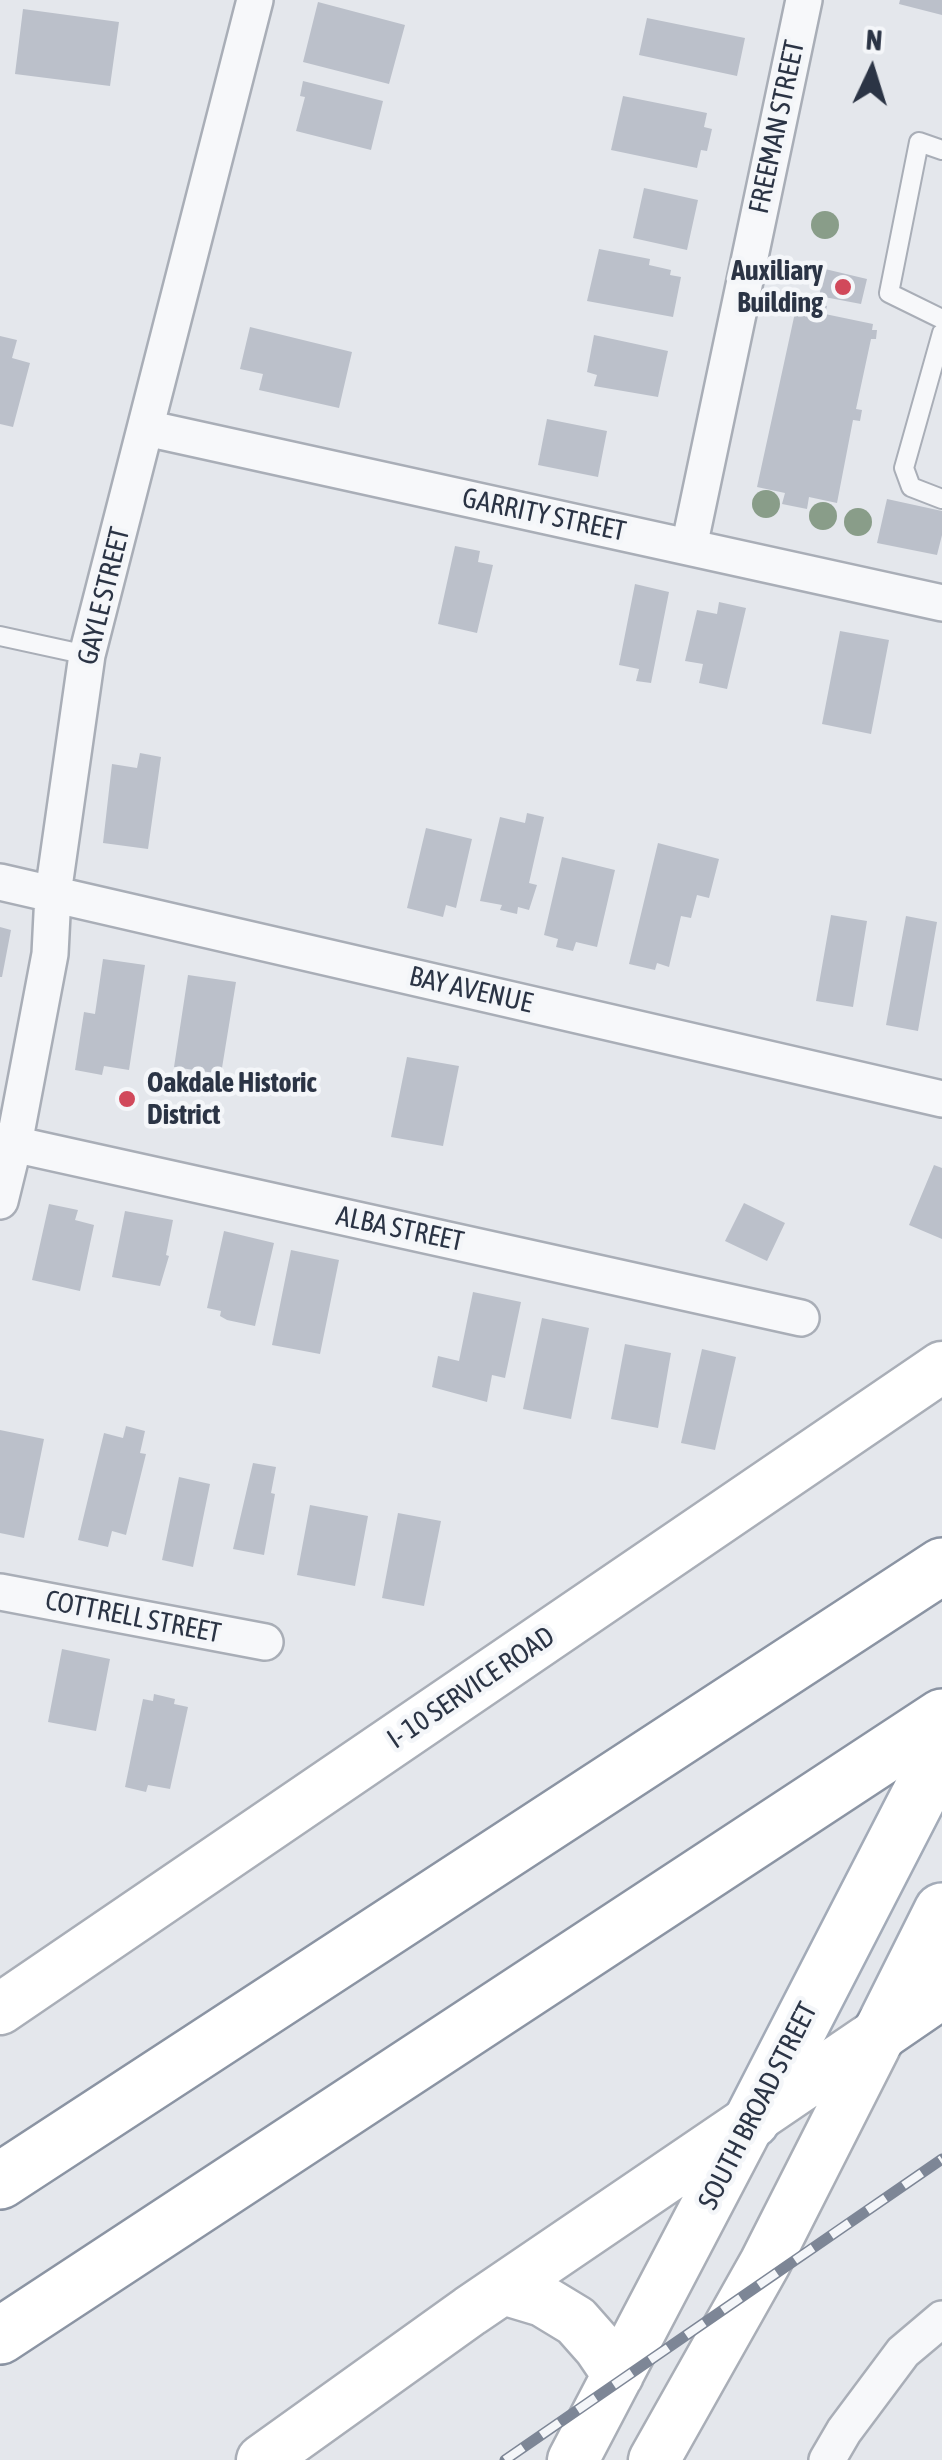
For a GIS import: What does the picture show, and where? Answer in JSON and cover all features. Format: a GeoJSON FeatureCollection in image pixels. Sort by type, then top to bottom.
{"type":"FeatureCollection","features":[{"type":"Feature","properties":{"kind":"main road","name":"I- 10 SERVICE ROAD"},"geometry":{"type":"LineString","coordinates":[[0,2010],[942,1367]]}},
{"type":"Feature","properties":{"kind":"main road"},"geometry":{"type":"LineString","coordinates":[[0,2181],[934,1572]]}},
{"type":"Feature","properties":{"kind":"main road"},"geometry":{"type":"LineString","coordinates":[[0,2336],[942,1717]]}},
{"type":"Feature","properties":{"kind":"main road","name":"SOUTH BROAD STREET"},"geometry":{"type":"LineString","coordinates":[[572,2460],[942,1751]]}},
{"type":"Feature","properties":{"kind":"main road"},"geometry":{"type":"LineString","coordinates":[[654,2460],[765,2263],[942,1910]]}},
{"type":"Feature","properties":{"kind":"main road"},"geometry":{"type":"LineString","coordinates":[[262,2460],[503,2288],[942,1990]]}},
{"type":"Feature","properties":{"kind":"main road"},"geometry":{"type":"LineString","coordinates":[[503,2288],[543,2301],[576,2321],[618,2375]]}},
{"type":"Feature","properties":{"kind":"street","name":"GAYLE STREET"},"geometry":{"type":"LineString","coordinates":[[0,1201],[7,1142],[50,954],[53,894],[87,656],[255,0]]}},
{"type":"Feature","properties":{"kind":"street","name":"FREEMAN STREET"},"geometry":{"type":"LineString","coordinates":[[688,547],[804,0]]}},
{"type":"Feature","properties":{"kind":"street","name":"GARRITY STREET"},"geometry":{"type":"LineString","coordinates":[[146,428],[942,603]]}},
{"type":"Feature","properties":{"kind":"street","name":"BAY AVENUE"},"geometry":{"type":"LineString","coordinates":[[0,882],[942,1099]]}},
{"type":"Feature","properties":{"kind":"street","name":"ALBA STREET"},"geometry":{"type":"LineString","coordinates":[[7,1142],[801,1318]]}},
{"type":"Feature","properties":{"kind":"street","name":"COTTRELL STREET"},"geometry":{"type":"LineString","coordinates":[[0,1592],[266,1642]]}},
{"type":"Feature","properties":{"kind":"street"},"geometry":{"type":"LineString","coordinates":[[827,2460],[903,2352],[942,2319]]}},
{"type":"Feature","properties":{"kind":"lane"},"geometry":{"type":"LineString","coordinates":[[942,150],[919,142],[889,293],[942,319]]}},
{"type":"Feature","properties":{"kind":"lane"},"geometry":{"type":"LineString","coordinates":[[942,333],[904,468],[911,487],[942,499]]}},
{"type":"Feature","properties":{"kind":"lane"},"geometry":{"type":"LineString","coordinates":[[0,636],[87,656]]}},
{"type":"Feature","properties":{"kind":"building"},"geometry":{"type":"Polygon","coordinates":[[[900,0],[942,0],[942,15],[899,4],[900,0]]]}},
{"type":"Feature","properties":{"kind":"building"},"geometry":{"type":"Polygon","coordinates":[[[318,2],[405,25],[389,84],[303,62],[318,2]]]}},
{"type":"Feature","properties":{"kind":"building"},"geometry":{"type":"Polygon","coordinates":[[[23,9],[119,22],[110,86],[15,74],[23,9]]]}},
{"type":"Feature","properties":{"kind":"building"},"geometry":{"type":"Polygon","coordinates":[[[647,18],[745,38],[737,76],[639,55],[647,18]]]}},
{"type":"Feature","properties":{"kind":"building"},"geometry":{"type":"Polygon","coordinates":[[[303,81],[383,101],[371,150],[296,131],[305,97],[300,96],[303,81]]]}},
{"type":"Feature","properties":{"kind":"building"},"geometry":{"type":"Polygon","coordinates":[[[623,96],[707,113],[704,127],[712,129],[707,151],[701,150],[697,168],[611,150],[623,96]]]}},
{"type":"Feature","properties":{"kind":"building"},"geometry":{"type":"Polygon","coordinates":[[[644,188],[698,200],[687,250],[633,238],[644,188]]]}},
{"type":"Feature","properties":{"kind":"building"},"geometry":{"type":"Polygon","coordinates":[[[599,249],[650,259],[649,265],[671,270],[670,275],[681,277],[673,317],[587,301],[599,249]]]}},
{"type":"Feature","properties":{"kind":"building","name":"Auxiliary Building"},"geometry":{"type":"Polygon","coordinates":[[[825,269],[867,279],[861,304],[819,296],[825,269]]]}},
{"type":"Feature","properties":{"kind":"building"},"geometry":{"type":"Polygon","coordinates":[[[815,304],[827,306],[825,314],[873,324],[872,330],[877,330],[876,339],[871,339],[856,409],[862,410],[860,421],[853,420],[837,503],[809,497],[807,509],[782,504],[785,493],[757,487],[796,308],[814,312],[815,304]]]}},
{"type":"Feature","properties":{"kind":"building"},"geometry":{"type":"Polygon","coordinates":[[[250,327],[352,352],[339,408],[259,390],[263,374],[240,369],[250,327]]]}},
{"type":"Feature","properties":{"kind":"building"},"geometry":{"type":"Polygon","coordinates":[[[594,335],[668,351],[658,397],[594,386],[597,375],[587,372],[594,335]]]}},
{"type":"Feature","properties":{"kind":"building"},"geometry":{"type":"Polygon","coordinates":[[[0,336],[17,340],[12,358],[30,363],[13,427],[0,424],[0,336]]]}},
{"type":"Feature","properties":{"kind":"building"},"geometry":{"type":"Polygon","coordinates":[[[547,419],[607,431],[598,477],[538,465],[547,419]]]}},
{"type":"Feature","properties":{"kind":"building"},"geometry":{"type":"Polygon","coordinates":[[[887,499],[942,511],[937,555],[877,543],[887,499]]]}},
{"type":"Feature","properties":{"kind":"building"},"geometry":{"type":"Polygon","coordinates":[[[455,546],[480,551],[478,562],[493,565],[477,633],[438,624],[455,546]]]}},
{"type":"Feature","properties":{"kind":"building"},"geometry":{"type":"Polygon","coordinates":[[[635,584],[669,592],[651,683],[636,681],[639,669],[619,665],[635,584]]]}},
{"type":"Feature","properties":{"kind":"building"},"geometry":{"type":"Polygon","coordinates":[[[719,602],[746,608],[727,689],[699,683],[703,664],[685,661],[697,610],[717,614],[719,602]]]}},
{"type":"Feature","properties":{"kind":"building"},"geometry":{"type":"Polygon","coordinates":[[[840,631],[889,640],[871,734],[822,724],[840,631]]]}},
{"type":"Feature","properties":{"kind":"building"},"geometry":{"type":"Polygon","coordinates":[[[140,753],[161,757],[148,849],[103,843],[112,764],[137,768],[140,753]]]}},
{"type":"Feature","properties":{"kind":"building"},"geometry":{"type":"Polygon","coordinates":[[[527,813],[544,817],[529,883],[537,885],[529,910],[518,907],[517,914],[500,910],[502,905],[480,901],[500,817],[525,823],[527,813]]]}},
{"type":"Feature","properties":{"kind":"building"},"geometry":{"type":"Polygon","coordinates":[[[426,828],[472,839],[456,908],[446,905],[443,917],[407,908],[426,828]]]}},
{"type":"Feature","properties":{"kind":"building"},"geometry":{"type":"Polygon","coordinates":[[[658,843],[719,859],[709,898],[697,895],[691,918],[681,916],[669,967],[657,963],[655,970],[629,964],[658,843]]]}},
{"type":"Feature","properties":{"kind":"building"},"geometry":{"type":"Polygon","coordinates":[[[562,857],[615,870],[597,947],[576,942],[573,951],[556,947],[558,939],[544,935],[562,857]]]}},
{"type":"Feature","properties":{"kind":"building"},"geometry":{"type":"Polygon","coordinates":[[[831,915],[867,921],[853,1007],[816,1001],[831,915]]]}},
{"type":"Feature","properties":{"kind":"building"},"geometry":{"type":"Polygon","coordinates":[[[906,916],[937,922],[918,1031],[886,1025],[906,916]]]}},
{"type":"Feature","properties":{"kind":"building"},"geometry":{"type":"Polygon","coordinates":[[[0,927],[11,930],[2,977],[0,977],[0,927]]]}},
{"type":"Feature","properties":{"kind":"building"},"geometry":{"type":"Polygon","coordinates":[[[103,959],[145,965],[129,1070],[104,1066],[102,1075],[75,1070],[84,1012],[95,1014],[103,959]]]}},
{"type":"Feature","properties":{"kind":"building"},"geometry":{"type":"Polygon","coordinates":[[[188,975],[236,982],[221,1074],[174,1067],[188,975]]]}},
{"type":"Feature","properties":{"kind":"building"},"geometry":{"type":"Polygon","coordinates":[[[407,1057],[459,1066],[443,1146],[391,1137],[407,1057]]]}},
{"type":"Feature","properties":{"kind":"building"},"geometry":{"type":"Polygon","coordinates":[[[934,1165],[942,1168],[942,1239],[909,1225],[934,1165]]]}},
{"type":"Feature","properties":{"kind":"building"},"geometry":{"type":"Polygon","coordinates":[[[744,1203],[785,1223],[767,1261],[725,1241],[744,1203]]]}},
{"type":"Feature","properties":{"kind":"building"},"geometry":{"type":"Polygon","coordinates":[[[49,1204],[78,1210],[75,1220],[94,1225],[80,1291],[32,1280],[49,1204]]]}},
{"type":"Feature","properties":{"kind":"building"},"geometry":{"type":"Polygon","coordinates":[[[125,1211],[173,1220],[166,1255],[169,1256],[160,1286],[112,1277],[125,1211]]]}},
{"type":"Feature","properties":{"kind":"building"},"geometry":{"type":"Polygon","coordinates":[[[224,1231],[274,1243],[255,1326],[227,1320],[220,1316],[221,1311],[207,1308],[224,1231]]]}},
{"type":"Feature","properties":{"kind":"building"},"geometry":{"type":"Polygon","coordinates":[[[291,1250],[339,1260],[320,1354],[272,1345],[291,1250]]]}},
{"type":"Feature","properties":{"kind":"building"},"geometry":{"type":"Polygon","coordinates":[[[473,1292],[521,1302],[505,1378],[492,1375],[487,1402],[432,1387],[438,1356],[459,1361],[473,1292]]]}},
{"type":"Feature","properties":{"kind":"building"},"geometry":{"type":"Polygon","coordinates":[[[542,1318],[589,1328],[571,1419],[523,1409],[542,1318]]]}},
{"type":"Feature","properties":{"kind":"building"},"geometry":{"type":"Polygon","coordinates":[[[625,1344],[671,1353],[658,1428],[611,1419],[625,1344]]]}},
{"type":"Feature","properties":{"kind":"building"},"geometry":{"type":"Polygon","coordinates":[[[702,1349],[736,1357],[715,1450],[681,1443],[702,1349]]]}},
{"type":"Feature","properties":{"kind":"building"},"geometry":{"type":"Polygon","coordinates":[[[126,1426],[145,1431],[140,1453],[146,1454],[126,1535],[112,1531],[108,1547],[78,1540],[104,1433],[123,1438],[126,1426]]]}},
{"type":"Feature","properties":{"kind":"building"},"geometry":{"type":"Polygon","coordinates":[[[0,1430],[44,1439],[24,1538],[0,1533],[0,1430]]]}},
{"type":"Feature","properties":{"kind":"building"},"geometry":{"type":"Polygon","coordinates":[[[253,1463],[276,1467],[264,1555],[233,1549],[253,1463]]]}},
{"type":"Feature","properties":{"kind":"building"},"geometry":{"type":"Polygon","coordinates":[[[179,1477],[210,1484],[193,1567],[162,1560],[179,1477]]]}},
{"type":"Feature","properties":{"kind":"building"},"geometry":{"type":"Polygon","coordinates":[[[310,1505],[368,1516],[355,1586],[297,1575],[310,1505]]]}},
{"type":"Feature","properties":{"kind":"building"},"geometry":{"type":"Polygon","coordinates":[[[398,1513],[441,1521],[424,1606],[382,1598],[398,1513]]]}},
{"type":"Feature","properties":{"kind":"building"},"geometry":{"type":"Polygon","coordinates":[[[62,1649],[110,1659],[96,1731],[48,1722],[62,1649]]]}},
{"type":"Feature","properties":{"kind":"building"},"geometry":{"type":"Polygon","coordinates":[[[154,1694],[188,1707],[170,1789],[148,1785],[146,1792],[125,1787],[143,1699],[153,1701],[154,1694]]]}},
{"type":"Feature","properties":{"kind":"railway"},"geometry":{"type":"LineString","coordinates":[[505,2460],[942,2159]]}},
{"type":"Feature","properties":{"kind":"place","name":"Auxiliary Building"},"geometry":{"type":"Point","coordinates":[843,287]}},
{"type":"Feature","properties":{"kind":"place","name":"Oakdale Historic District"},"geometry":{"type":"Point","coordinates":[127,1099]}}]}
